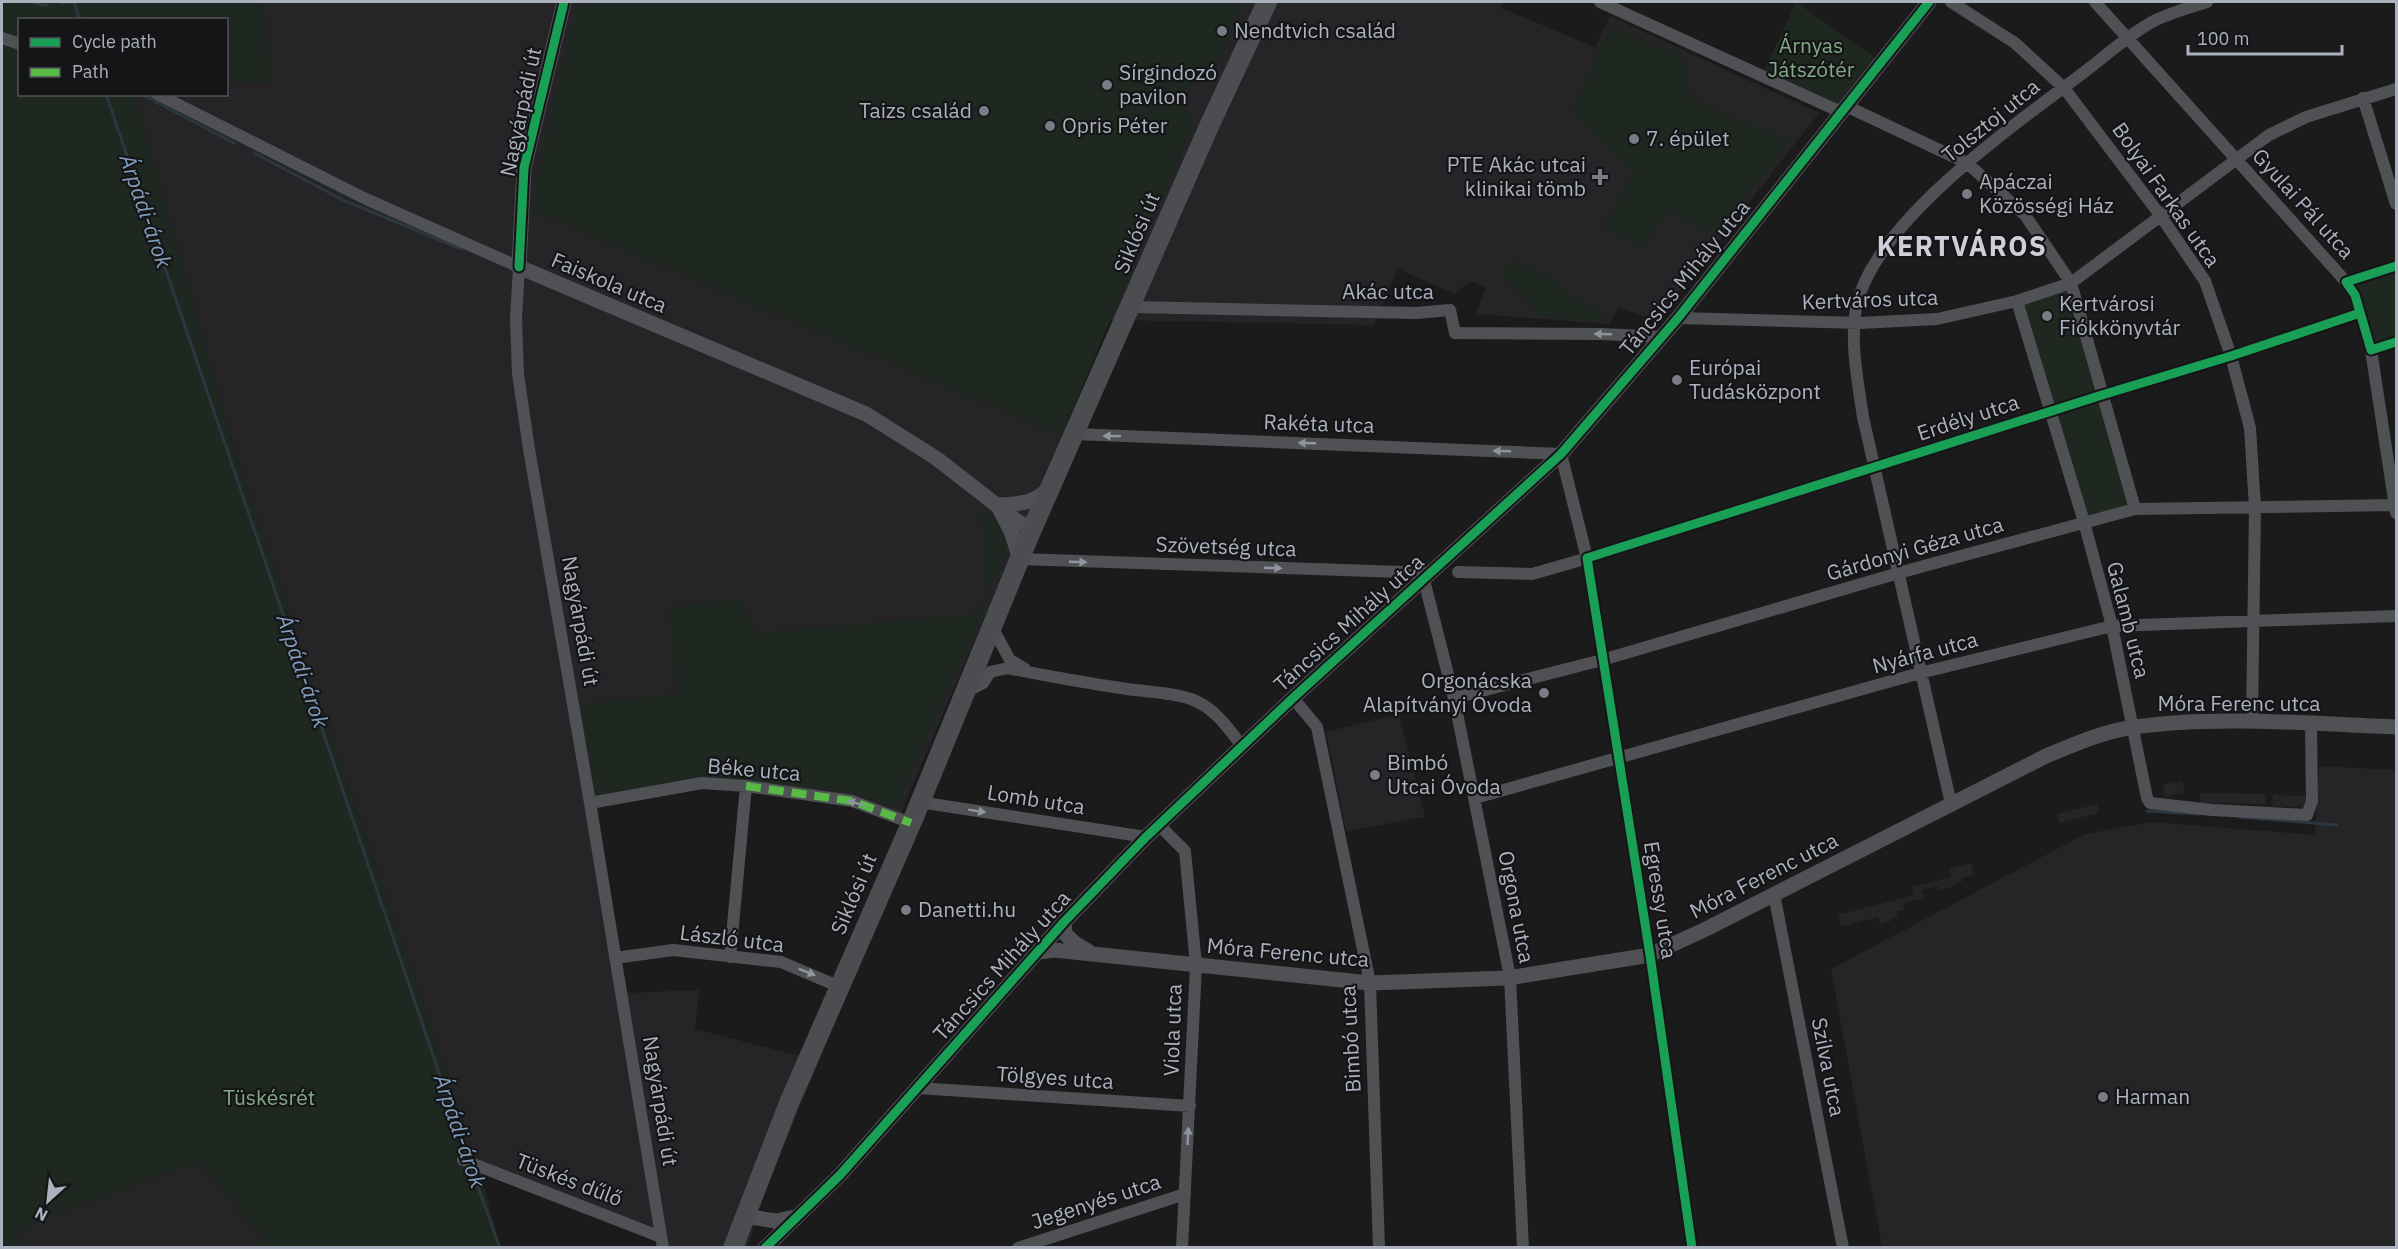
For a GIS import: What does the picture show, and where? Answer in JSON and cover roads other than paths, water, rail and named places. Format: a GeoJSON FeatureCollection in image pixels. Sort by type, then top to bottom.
{"type":"FeatureCollection","features":[{"type":"Feature","properties":{"kind":"main road","name":"Siklósi út"},"geometry":{"type":"LineString","coordinates":[[733,1248],[785,1113],[911,824],[1032,530],[1132,307],[1210,124],[1267,2]]}},
{"type":"Feature","properties":{"kind":"street","name":"Nagyárpádi út"},"geometry":{"type":"LineString","coordinates":[[564,2],[524,168],[516,318],[518,374],[662,1242]]}},
{"type":"Feature","properties":{"kind":"street"},"geometry":{"type":"LineString","coordinates":[[1600,2],[1751,73],[1844,109],[1967,163],[2025,215],[2071,283],[2135,509]]}},
{"type":"Feature","properties":{"kind":"street","name":"Táncsics Mihály utca"},"geometry":{"type":"LineString","coordinates":[[765,1248],[840,1175],[1064,922],[1146,837],[1293,698],[1560,454],[1678,318],[1929,2]]}},
{"type":"Feature","properties":{"kind":"street","name":"Bolyai Farkas utca"},"geometry":{"type":"LineString","coordinates":[[1951,2],[2015,43],[2064,88],[2160,215],[2205,281],[2231,356],[2250,429],[2254,507],[2252,722]]}},
{"type":"Feature","properties":{"kind":"street","name":"Gyulai Pál utca"},"geometry":{"type":"LineString","coordinates":[[2096,2],[2346,282],[2355,295],[2371,350],[2396,508]]}},
{"type":"Feature","properties":{"kind":"street","name":"Tolsztoj utca"},"geometry":{"type":"LineString","coordinates":[[1951,804],[1873,467],[1856,366],[1857,304],[1884,248],[1907,221],[1967,163],[2152,22],[2207,2]]}},
{"type":"Feature","properties":{"kind":"street"},"geometry":{"type":"LineString","coordinates":[[2,38],[18,43]]}},
{"type":"Feature","properties":{"kind":"street","name":"Kertváros utca"},"geometry":{"type":"LineString","coordinates":[[1678,318],[1855,324],[1937,320],[2017,301],[2071,283],[2269,135],[2306,117],[2397,89]]}},
{"type":"Feature","properties":{"kind":"street","name":"Faiskola utca"},"geometry":{"type":"LineString","coordinates":[[161,96],[366,199],[519,267],[866,414],[936,459],[1032,530]]}},
{"type":"Feature","properties":{"kind":"street"},"geometry":{"type":"LineString","coordinates":[[2363,98],[2397,204]]}},
{"type":"Feature","properties":{"kind":"street"},"geometry":{"type":"LineString","coordinates":[[2346,282],[2397,266]]}},
{"type":"Feature","properties":{"kind":"street","name":"Galamb utca"},"geometry":{"type":"LineString","coordinates":[[2017,301],[2084,522],[2112,626],[2146,798],[2150,804],[2212,810],[2307,814],[2312,801],[2311,724]]}},
{"type":"Feature","properties":{"kind":"street","name":"Akác utca"},"geometry":{"type":"LineString","coordinates":[[1132,307],[1416,313],[1450,310],[1455,333],[1602,334],[1662,337]]}},
{"type":"Feature","properties":{"kind":"street","name":"Erdély utca"},"geometry":{"type":"LineString","coordinates":[[1458,572],[1532,574],[2231,356],[2360,313]]}},
{"type":"Feature","properties":{"kind":"street"},"geometry":{"type":"LineString","coordinates":[[2371,350],[2397,342]]}},
{"type":"Feature","properties":{"kind":"street","name":"Rakéta utca"},"geometry":{"type":"LineString","coordinates":[[1075,434],[1560,454]]}},
{"type":"Feature","properties":{"kind":"street","name":"Egressy utca"},"geometry":{"type":"LineString","coordinates":[[1560,454],[1587,558],[1650,955],[1692,1248]]}},
{"type":"Feature","properties":{"kind":"street"},"geometry":{"type":"LineString","coordinates":[[1020,559],[1011,531],[998,505],[1029,502],[1040,498],[1053,484]]}},
{"type":"Feature","properties":{"kind":"street","name":"Gárdonyi Géza utca"},"geometry":{"type":"LineString","coordinates":[[1454,698],[1602,660],[1897,573],[2135,509],[2396,508]]}},
{"type":"Feature","properties":{"kind":"street","name":"Szövetség utca"},"geometry":{"type":"LineString","coordinates":[[1020,559],[1427,576]]}},
{"type":"Feature","properties":{"kind":"street","name":"Orgona utca"},"geometry":{"type":"LineString","coordinates":[[1427,576],[1475,798],[1510,977],[1523,1248]]}},
{"type":"Feature","properties":{"kind":"street","name":"Nyárfa utca"},"geometry":{"type":"LineString","coordinates":[[1475,798],[1920,674],[2112,626],[2397,616]]}},
{"type":"Feature","properties":{"kind":"street"},"geometry":{"type":"LineString","coordinates":[[992,627],[1010,660],[1028,670],[1046,675]]}},
{"type":"Feature","properties":{"kind":"street"},"geometry":{"type":"LineString","coordinates":[[966,692],[983,683],[990,672],[1008,668],[1163,693],[1192,699],[1222,720],[1242,746]]}},
{"type":"Feature","properties":{"kind":"street","name":"Bimbó utca"},"geometry":{"type":"LineString","coordinates":[[1293,698],[1317,727],[1370,983],[1379,1248]]}},
{"type":"Feature","properties":{"kind":"street","name":"Móra Ferenc utca"},"geometry":{"type":"LineString","coordinates":[[1038,952],[1054,950],[1370,983],[1510,977],[1650,955],[1708,928],[2048,755],[2093,737],[2133,727],[2182,722],[2397,727]]}},
{"type":"Feature","properties":{"kind":"street","name":"Béke utca"},"geometry":{"type":"LineString","coordinates":[[590,803],[702,783],[746,786],[852,801],[911,824]]}},
{"type":"Feature","properties":{"kind":"street"},"geometry":{"type":"LineString","coordinates":[[730,957],[746,786]]}},
{"type":"Feature","properties":{"kind":"street","name":"Lomb utca"},"geometry":{"type":"LineString","coordinates":[[920,802],[1146,837]]}},
{"type":"Feature","properties":{"kind":"street","name":"Viola utca"},"geometry":{"type":"LineString","coordinates":[[1159,825],[1185,851],[1196,965],[1182,1248]]}},
{"type":"Feature","properties":{"kind":"street","name":"Szilva utca"},"geometry":{"type":"LineString","coordinates":[[1774,894],[1843,1248]]}},
{"type":"Feature","properties":{"kind":"street","name":"Móra Ferenc utca"},"geometry":{"type":"LineString","coordinates":[[1064,922],[1065,934],[1076,945],[1094,954]]}},
{"type":"Feature","properties":{"kind":"street","name":"László utca"},"geometry":{"type":"LineString","coordinates":[[615,958],[673,950],[781,962],[840,987]]}},
{"type":"Feature","properties":{"kind":"street","name":"Tölgyes utca"},"geometry":{"type":"LineString","coordinates":[[918,1088],[1190,1106]]}},
{"type":"Feature","properties":{"kind":"street","name":"Tüskés dűlő"},"geometry":{"type":"LineString","coordinates":[[468,1162],[662,1242]]}},
{"type":"Feature","properties":{"kind":"street","name":"Jegenyés utca"},"geometry":{"type":"LineString","coordinates":[[1018,1248],[1185,1194]]}},
{"type":"Feature","properties":{"kind":"street","name":"Táncsics Mihály utca"},"geometry":{"type":"LineString","coordinates":[[744,1216],[776,1221],[787,1220],[794,1218],[807,1208]]}},
{"type":"Feature","properties":{"kind":"waterway"},"geometry":{"type":"LineString","coordinates":[[33,2],[47,5]]}},
{"type":"Feature","properties":{"kind":"waterway","name":"Árpádi-árok"},"geometry":{"type":"LineString","coordinates":[[74,2],[79,18]]}},
{"type":"Feature","properties":{"kind":"waterway"},"geometry":{"type":"LineString","coordinates":[[63,3],[74,2]]}},
{"type":"Feature","properties":{"kind":"waterway","name":"Árpádi-árok"},"geometry":{"type":"LineString","coordinates":[[107,96],[468,1158]]}},
{"type":"Feature","properties":{"kind":"waterway"},"geometry":{"type":"LineString","coordinates":[[145,96],[234,143]]}},
{"type":"Feature","properties":{"kind":"waterway"},"geometry":{"type":"LineString","coordinates":[[254,153],[343,200],[461,249]]}},
{"type":"Feature","properties":{"kind":"waterway"},"geometry":{"type":"LineString","coordinates":[[2147,811],[2199,814]]}},
{"type":"Feature","properties":{"kind":"waterway"},"geometry":{"type":"LineString","coordinates":[[2239,817],[2337,825]]}},
{"type":"Feature","properties":{"kind":"waterway","name":"Árpádi-árok"},"geometry":{"type":"LineString","coordinates":[[471,1167],[500,1248]]}},
{"type":"Feature","properties":{"kind":"place","name":"Nendtvich család"},"geometry":{"type":"Point","coordinates":[1222,31]}},
{"type":"Feature","properties":{"kind":"place","name":"Sírgindozó pavilon"},"geometry":{"type":"Point","coordinates":[1107,85]}},
{"type":"Feature","properties":{"kind":"place","name":"Taizs család"},"geometry":{"type":"Point","coordinates":[984,111]}},
{"type":"Feature","properties":{"kind":"place","name":"Opris Péter"},"geometry":{"type":"Point","coordinates":[1050,126]}},
{"type":"Feature","properties":{"kind":"place","name":"7. épület"},"geometry":{"type":"Point","coordinates":[1634,139]}},
{"type":"Feature","properties":{"kind":"place","name":"PTE Akác utcai klinikai tömb"},"geometry":{"type":"Point","coordinates":[1600,177]}},
{"type":"Feature","properties":{"kind":"place","name":"Apáczai Közösségi Ház"},"geometry":{"type":"Point","coordinates":[1967,194]}},
{"type":"Feature","properties":{"kind":"place","name":"Kertvárosi Fiókkönyvtár"},"geometry":{"type":"Point","coordinates":[2047,316]}},
{"type":"Feature","properties":{"kind":"place","name":"Európai Tudásközpont"},"geometry":{"type":"Point","coordinates":[1677,380]}},
{"type":"Feature","properties":{"kind":"place","name":"Orgonácska Alapítványi Óvoda"},"geometry":{"type":"Point","coordinates":[1544,693]}},
{"type":"Feature","properties":{"kind":"place","name":"Bimbó Utcai Óvoda"},"geometry":{"type":"Point","coordinates":[1375,775]}},
{"type":"Feature","properties":{"kind":"place","name":"Danetti.hu"},"geometry":{"type":"Point","coordinates":[906,910]}},
{"type":"Feature","properties":{"kind":"place","name":"Harman"},"geometry":{"type":"Point","coordinates":[2103,1097]}},
{"type":"Feature","properties":{"kind":"district","name":"KERTVÁROS"},"geometry":{"type":"Point","coordinates":[1962,247]}},
{"type":"Feature","properties":{"kind":"park label","name":"Árnyas Játszótér"},"geometry":{"type":"Point","coordinates":[1811,58]}},
{"type":"Feature","properties":{"kind":"park label","name":"Tüskésrét"},"geometry":{"type":"Point","coordinates":[269,1098]}}]}
